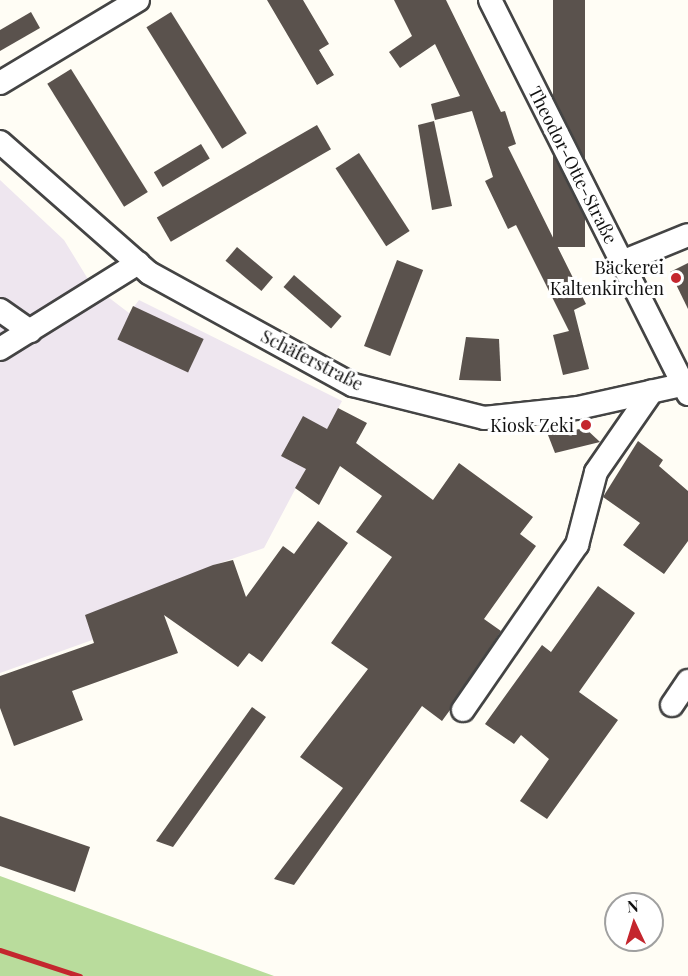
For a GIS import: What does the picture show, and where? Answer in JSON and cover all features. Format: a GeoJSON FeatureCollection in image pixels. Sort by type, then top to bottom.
{"type":"FeatureCollection","features":[{"type":"Feature","properties":{"kind":"street"},"geometry":{"type":"LineString","coordinates":[[0,83],[138,0]]}},
{"type":"Feature","properties":{"kind":"street","name":"Theodor-Otte-Straße"},"geometry":{"type":"LineString","coordinates":[[490,0],[685,389]]}},
{"type":"Feature","properties":{"kind":"street","name":"Schäferstraße"},"geometry":{"type":"LineString","coordinates":[[0,142],[138,263],[353,385],[474,416],[578,408],[652,391],[685,389]]}},
{"type":"Feature","properties":{"kind":"street"},"geometry":{"type":"LineString","coordinates":[[622,262],[688,235]]}},
{"type":"Feature","properties":{"kind":"street"},"geometry":{"type":"LineString","coordinates":[[0,349],[138,263]]}},
{"type":"Feature","properties":{"kind":"street"},"geometry":{"type":"LineString","coordinates":[[0,310],[30,331]]}},
{"type":"Feature","properties":{"kind":"street"},"geometry":{"type":"LineString","coordinates":[[463,710],[577,545],[596,472],[652,391]]}},
{"type":"Feature","properties":{"kind":"street"},"geometry":{"type":"LineString","coordinates":[[672,705],[688,681]]}},
{"type":"Feature","properties":{"kind":"shaded area"},"geometry":{"type":"Polygon","coordinates":[[[0,180],[64,240],[91,284],[129,313],[139,300],[342,401],[264,548],[214,565],[221,594],[0,673],[0,180]]]}},
{"type":"Feature","properties":{"kind":"green space"},"geometry":{"type":"Polygon","coordinates":[[[0,876],[274,976],[0,976],[0,876]]]}},
{"type":"Feature","properties":{"kind":"building"},"geometry":{"type":"Polygon","coordinates":[[[267,0],[303,0],[329,44],[319,50],[334,75],[317,85],[267,0]]]}},
{"type":"Feature","properties":{"kind":"building"},"geometry":{"type":"Polygon","coordinates":[[[394,0],[446,0],[501,112],[505,111],[516,144],[508,147],[586,304],[574,310],[589,369],[563,375],[553,335],[569,331],[516,225],[508,229],[485,181],[493,177],[472,111],[435,120],[431,104],[460,96],[435,44],[400,68],[389,52],[412,36],[394,0]]]}},
{"type":"Feature","properties":{"kind":"building"},"geometry":{"type":"Polygon","coordinates":[[[553,0],[585,0],[585,247],[553,247],[553,0]]]}},
{"type":"Feature","properties":{"kind":"building"},"geometry":{"type":"Polygon","coordinates":[[[31,12],[40,28],[0,51],[0,30],[31,12]]]}},
{"type":"Feature","properties":{"kind":"building"},"geometry":{"type":"Polygon","coordinates":[[[171,12],[247,133],[222,149],[146,27],[171,12]]]}},
{"type":"Feature","properties":{"kind":"building"},"geometry":{"type":"Polygon","coordinates":[[[71,69],[148,192],[124,207],[47,84],[71,69]]]}},
{"type":"Feature","properties":{"kind":"building"},"geometry":{"type":"Polygon","coordinates":[[[434,121],[452,206],[432,210],[418,125],[434,121]]]}},
{"type":"Feature","properties":{"kind":"building"},"geometry":{"type":"Polygon","coordinates":[[[317,125],[331,149],[171,242],[157,218],[317,125]]]}},
{"type":"Feature","properties":{"kind":"building"},"geometry":{"type":"Polygon","coordinates":[[[201,144],[210,159],[163,187],[154,172],[201,144]]]}},
{"type":"Feature","properties":{"kind":"building"},"geometry":{"type":"Polygon","coordinates":[[[359,153],[410,231],[386,246],[336,168],[359,153]]]}},
{"type":"Feature","properties":{"kind":"building"},"geometry":{"type":"Polygon","coordinates":[[[237,247],[273,277],[261,291],[225,261],[237,247]]]}},
{"type":"Feature","properties":{"kind":"building"},"geometry":{"type":"Polygon","coordinates":[[[397,260],[423,270],[390,356],[364,346],[397,260]]]}},
{"type":"Feature","properties":{"kind":"building"},"geometry":{"type":"Polygon","coordinates":[[[688,263],[688,309],[670,272],[688,263]]]}},
{"type":"Feature","properties":{"kind":"building"},"geometry":{"type":"Polygon","coordinates":[[[294,275],[342,316],[331,328],[284,287],[294,275]]]}},
{"type":"Feature","properties":{"kind":"building"},"geometry":{"type":"Polygon","coordinates":[[[133,306],[204,339],[188,372],[117,340],[133,306]]]}},
{"type":"Feature","properties":{"kind":"building"},"geometry":{"type":"Polygon","coordinates":[[[466,337],[499,339],[501,381],[459,380],[466,337]]]}},
{"type":"Feature","properties":{"kind":"building"},"geometry":{"type":"Polygon","coordinates":[[[338,408],[367,423],[356,443],[433,500],[459,463],[533,517],[520,534],[536,546],[484,619],[501,631],[450,710],[442,721],[422,706],[294,885],[274,879],[343,788],[300,757],[368,669],[331,643],[392,557],[356,532],[382,496],[340,466],[319,505],[295,488],[306,469],[281,456],[303,416],[327,429],[338,408]]]}},
{"type":"Feature","properties":{"kind":"building"},"geometry":{"type":"Polygon","coordinates":[[[585,428],[600,442],[555,453],[548,435],[585,428]]]}},
{"type":"Feature","properties":{"kind":"building"},"geometry":{"type":"Polygon","coordinates":[[[638,441],[663,460],[659,466],[688,491],[688,541],[664,574],[623,545],[640,523],[603,497],[638,441]]]}},
{"type":"Feature","properties":{"kind":"building"},"geometry":{"type":"Polygon","coordinates":[[[318,521],[348,543],[262,662],[249,653],[238,667],[164,615],[178,653],[72,691],[83,720],[14,746],[0,708],[0,676],[94,643],[85,615],[213,565],[233,560],[246,597],[283,546],[294,554],[318,521]]]}},
{"type":"Feature","properties":{"kind":"building"},"geometry":{"type":"Polygon","coordinates":[[[598,586],[635,613],[579,692],[618,720],[547,819],[520,801],[549,759],[521,735],[514,744],[485,724],[542,645],[551,652],[598,586]]]}},
{"type":"Feature","properties":{"kind":"building"},"geometry":{"type":"Polygon","coordinates":[[[252,707],[266,717],[173,847],[156,841],[252,707]]]}},
{"type":"Feature","properties":{"kind":"building"},"geometry":{"type":"Polygon","coordinates":[[[0,816],[90,847],[75,892],[0,866],[0,816]]]}},
{"type":"Feature","properties":{"kind":"railway"},"geometry":{"type":"LineString","coordinates":[[0,950],[80,976]]}},
{"type":"Feature","properties":{"kind":"place","name":"Bäckerei Kaltenkirchen"},"geometry":{"type":"Point","coordinates":[676,278]}},
{"type":"Feature","properties":{"kind":"place","name":"Kiosk Zeki"},"geometry":{"type":"Point","coordinates":[586,425]}}]}
